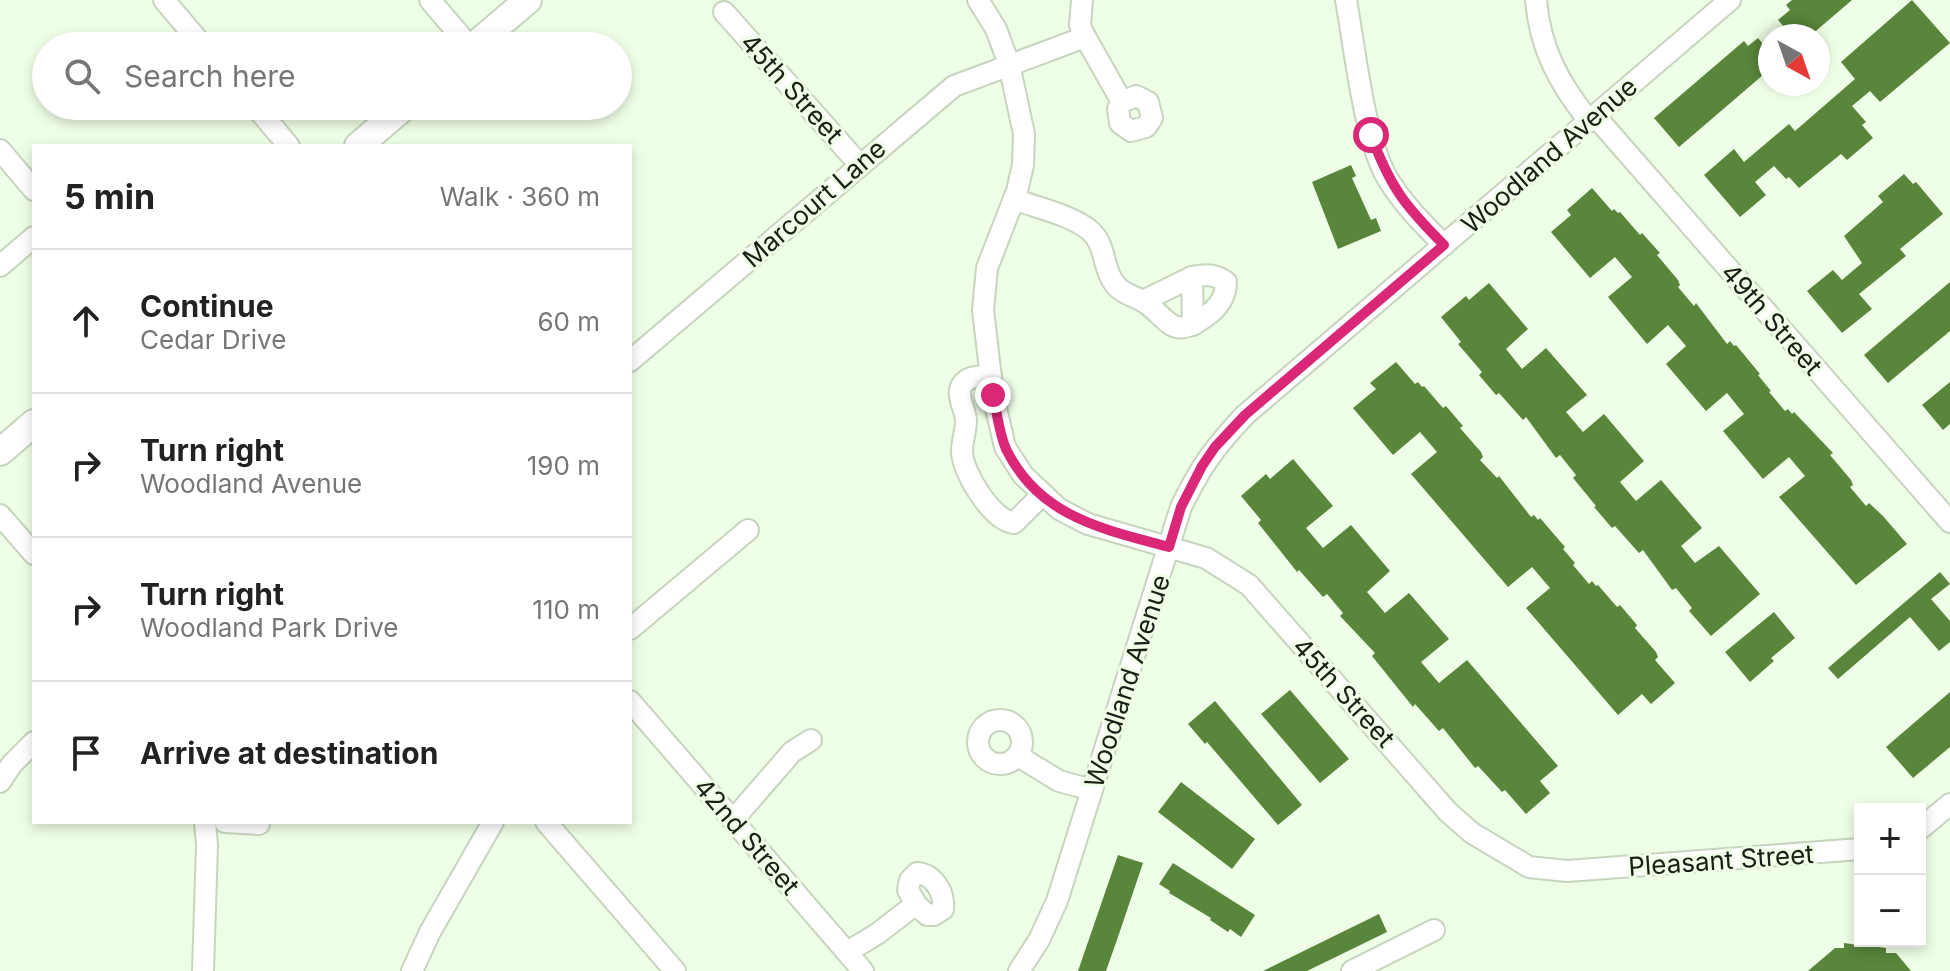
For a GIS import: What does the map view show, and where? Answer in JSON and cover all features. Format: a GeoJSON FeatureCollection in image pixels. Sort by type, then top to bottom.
{"type":"FeatureCollection","features":[{"type":"Feature","properties":{"kind":"main road"},"geometry":{"type":"LineString","coordinates":[[489,32],[528,0]]}},
{"type":"Feature","properties":{"kind":"main road"},"geometry":{"type":"LineString","coordinates":[[360,144],[389,120]]}},
{"type":"Feature","properties":{"kind":"main road"},"geometry":{"type":"LineString","coordinates":[[0,452],[32,425]]}},
{"type":"Feature","properties":{"kind":"street"},"geometry":{"type":"LineString","coordinates":[[164,0],[191,32]]}},
{"type":"Feature","properties":{"kind":"street"},"geometry":{"type":"LineString","coordinates":[[430,0],[459,32]]}},
{"type":"Feature","properties":{"kind":"street","name":"45th Street"},"geometry":{"type":"LineString","coordinates":[[978,0],[996,29],[1009,64],[1024,134],[1023,165],[1014,199],[987,268],[983,310],[991,376],[1005,447],[1023,475],[1059,509],[1088,524],[1206,558],[1249,585],[1448,812],[1472,833],[1529,867],[1582,870]]}},
{"type":"Feature","properties":{"kind":"street"},"geometry":{"type":"LineString","coordinates":[[1082,0],[1080,25],[1122,102]]}},
{"type":"Feature","properties":{"kind":"street"},"geometry":{"type":"LineString","coordinates":[[1346,0],[1371,135],[1385,173],[1403,202],[1444,245]]}},
{"type":"Feature","properties":{"kind":"street","name":"49th Street"},"geometry":{"type":"LineString","coordinates":[[1536,0],[1540,34],[1551,65],[1567,93],[1950,522]]}},
{"type":"Feature","properties":{"kind":"street","name":"Woodland Avenue"},"geometry":{"type":"LineString","coordinates":[[1019,971],[1039,940],[1057,901],[1181,507],[1215,447],[1245,415],[1730,0]]}},
{"type":"Feature","properties":{"kind":"street","name":"45th Street"},"geometry":{"type":"LineString","coordinates":[[724,12],[859,164]]}},
{"type":"Feature","properties":{"kind":"street","name":"Marcourt Lane"},"geometry":{"type":"LineString","coordinates":[[632,359],[954,86],[1085,37]]}},
{"type":"Feature","properties":{"kind":"street"},"geometry":{"type":"LineString","coordinates":[[267,120],[287,144]]}},
{"type":"Feature","properties":{"kind":"street"},"geometry":{"type":"LineString","coordinates":[[0,150],[32,188]]}},
{"type":"Feature","properties":{"kind":"street"},"geometry":{"type":"LineString","coordinates":[[1014,199],[1077,222],[1090,231],[1100,243],[1111,280],[1120,291],[1143,301],[1169,325],[1179,329],[1193,325],[1219,305],[1226,294],[1226,282],[1211,275],[1192,277],[1143,301]]}},
{"type":"Feature","properties":{"kind":"street"},"geometry":{"type":"LineString","coordinates":[[0,266],[32,239]]}},
{"type":"Feature","properties":{"kind":"street"},"geometry":{"type":"LineString","coordinates":[[1192,277],[1193,325]]}},
{"type":"Feature","properties":{"kind":"street"},"geometry":{"type":"LineString","coordinates":[[991,376],[969,378],[962,384],[959,394],[966,417],[961,450],[964,463],[988,506],[1006,523],[1014,523],[1023,517],[1042,495]]}},
{"type":"Feature","properties":{"kind":"street"},"geometry":{"type":"LineString","coordinates":[[0,515],[32,552]]}},
{"type":"Feature","properties":{"kind":"street"},"geometry":{"type":"LineString","coordinates":[[632,627],[748,530]]}},
{"type":"Feature","properties":{"kind":"street","name":"42nd Street"},"geometry":{"type":"LineString","coordinates":[[632,703],[856,962]]}},
{"type":"Feature","properties":{"kind":"street"},"geometry":{"type":"LineString","coordinates":[[733,820],[792,752],[811,740]]}},
{"type":"Feature","properties":{"kind":"street"},"geometry":{"type":"LineString","coordinates":[[0,782],[12,764],[32,744]]}},
{"type":"Feature","properties":{"kind":"street"},"geometry":{"type":"LineString","coordinates":[[1018,756],[1059,781],[1092,790]]}},
{"type":"Feature","properties":{"kind":"street"},"geometry":{"type":"LineString","coordinates":[[1926,824],[1950,804]]}},
{"type":"Feature","properties":{"kind":"street"},"geometry":{"type":"LineString","coordinates":[[203,971],[205,824]]}},
{"type":"Feature","properties":{"kind":"street"},"geometry":{"type":"LineString","coordinates":[[412,971],[430,932],[492,824]]}},
{"type":"Feature","properties":{"kind":"street"},"geometry":{"type":"LineString","coordinates":[[548,824],[675,971]]}},
{"type":"Feature","properties":{"kind":"street","name":"Pleasant Street"},"geometry":{"type":"LineString","coordinates":[[1582,870],[1854,849]]}},
{"type":"Feature","properties":{"kind":"street"},"geometry":{"type":"LineString","coordinates":[[856,962],[877,934],[916,904]]}},
{"type":"Feature","properties":{"kind":"street"},"geometry":{"type":"LineString","coordinates":[[1352,971],[1434,930]]}},
{"type":"Feature","properties":{"kind":"building"},"geometry":{"type":"Polygon","coordinates":[[[1792,0],[1852,0],[1824,24],[1782,24],[1778,20],[1790,10],[1786,5],[1792,0]]]}},
{"type":"Feature","properties":{"kind":"building"},"geometry":{"type":"Polygon","coordinates":[[[1912,0],[1950,43],[1880,102],[1870,91],[1852,106],[1866,122],[1862,125],[1873,138],[1847,160],[1841,154],[1799,188],[1774,166],[1755,182],[1766,195],[1740,217],[1704,175],[1734,149],[1744,162],[1789,124],[1795,131],[1855,79],[1841,62],[1912,0]]]}},
{"type":"Feature","properties":{"kind":"building"},"geometry":{"type":"Polygon","coordinates":[[[1758,38],[1758,79],[1679,147],[1654,118],[1744,41],[1748,46],[1758,38]]]}},
{"type":"Feature","properties":{"kind":"building"},"geometry":{"type":"Polygon","coordinates":[[[1351,165],[1356,176],[1352,178],[1371,220],[1376,218],[1381,231],[1338,249],[1312,182],[1351,165]]]}},
{"type":"Feature","properties":{"kind":"building"},"geometry":{"type":"Polygon","coordinates":[[[1904,174],[1913,184],[1916,182],[1943,214],[1900,249],[1906,256],[1859,294],[1872,309],[1842,333],[1807,291],[1833,270],[1842,280],[1862,263],[1844,236],[1883,202],[1878,196],[1904,174]]]}},
{"type":"Feature","properties":{"kind":"building"},"geometry":{"type":"Polygon","coordinates":[[[1592,188],[1612,211],[1620,212],[1660,253],[1657,255],[1694,306],[1696,303],[1727,344],[1730,341],[1736,345],[1785,411],[1794,412],[1833,453],[1830,455],[1851,480],[1853,485],[1850,487],[1866,506],[1869,503],[1883,516],[1907,544],[1856,585],[1779,497],[1805,476],[1789,457],[1763,479],[1723,431],[1744,414],[1727,393],[1706,411],[1666,364],[1686,346],[1668,325],[1647,344],[1608,297],[1632,277],[1615,257],[1590,278],[1551,232],[1571,215],[1567,210],[1592,188]]]}},
{"type":"Feature","properties":{"kind":"building"},"geometry":{"type":"Polygon","coordinates":[[[1950,282],[1950,331],[1888,383],[1864,355],[1950,282]]]}},
{"type":"Feature","properties":{"kind":"building"},"geometry":{"type":"Polygon","coordinates":[[[1489,283],[1528,329],[1506,349],[1522,369],[1546,348],[1587,395],[1566,412],[1583,432],[1604,414],[1644,461],[1620,482],[1636,501],[1661,480],[1702,528],[1681,546],[1695,563],[1719,546],[1760,594],[1711,636],[1689,611],[1692,608],[1676,588],[1672,590],[1643,550],[1639,553],[1594,507],[1573,478],[1576,475],[1560,455],[1556,458],[1526,417],[1523,420],[1479,375],[1482,372],[1458,344],[1461,342],[1441,317],[1466,296],[1469,300],[1489,283]]]}},
{"type":"Feature","properties":{"kind":"building"},"geometry":{"type":"Polygon","coordinates":[[[1396,362],[1415,384],[1418,382],[1424,386],[1443,408],[1446,406],[1481,452],[1483,457],[1480,460],[1497,478],[1499,476],[1531,517],[1540,518],[1565,547],[1563,549],[1575,563],[1573,565],[1589,584],[1592,581],[1598,585],[1637,625],[1635,628],[1656,652],[1658,657],[1655,660],[1675,683],[1651,704],[1642,694],[1618,715],[1526,608],[1550,588],[1532,567],[1508,587],[1411,474],[1437,452],[1420,432],[1393,455],[1353,408],[1376,389],[1370,383],[1396,362]]]}},
{"type":"Feature","properties":{"kind":"building"},"geometry":{"type":"Polygon","coordinates":[[[1950,382],[1950,424],[1943,430],[1922,405],[1950,382]]]}},
{"type":"Feature","properties":{"kind":"building"},"geometry":{"type":"Polygon","coordinates":[[[1293,459],[1333,506],[1306,528],[1323,548],[1351,525],[1390,571],[1367,592],[1385,613],[1409,593],[1449,639],[1421,662],[1439,683],[1467,660],[1558,766],[1540,781],[1550,793],[1526,814],[1505,790],[1502,792],[1478,766],[1475,768],[1443,728],[1439,731],[1415,704],[1413,707],[1372,656],[1375,653],[1340,616],[1343,613],[1327,594],[1323,597],[1299,570],[1297,572],[1258,523],[1261,520],[1241,496],[1266,474],[1270,479],[1293,459]]]}},
{"type":"Feature","properties":{"kind":"building"},"geometry":{"type":"Polygon","coordinates":[[[1940,572],[1950,584],[1931,599],[1950,621],[1950,642],[1939,651],[1910,617],[1838,679],[1828,668],[1940,572]]]}},
{"type":"Feature","properties":{"kind":"building"},"geometry":{"type":"Polygon","coordinates":[[[1774,612],[1795,638],[1771,658],[1774,661],[1750,682],[1725,652],[1774,612]]]}},
{"type":"Feature","properties":{"kind":"building"},"geometry":{"type":"Polygon","coordinates":[[[1290,690],[1349,759],[1320,783],[1261,714],[1290,690]]]}},
{"type":"Feature","properties":{"kind":"building"},"geometry":{"type":"Polygon","coordinates":[[[1950,692],[1950,747],[1913,778],[1886,747],[1950,692]]]}},
{"type":"Feature","properties":{"kind":"building"},"geometry":{"type":"Polygon","coordinates":[[[1215,701],[1302,805],[1278,825],[1188,724],[1215,701]]]}},
{"type":"Feature","properties":{"kind":"building"},"geometry":{"type":"Polygon","coordinates":[[[1181,782],[1255,839],[1232,869],[1158,812],[1181,782]]]}},
{"type":"Feature","properties":{"kind":"building"},"geometry":{"type":"Polygon","coordinates":[[[1118,855],[1143,863],[1119,934],[1106,971],[1078,971],[1118,855]]]}},
{"type":"Feature","properties":{"kind":"building"},"geometry":{"type":"Polygon","coordinates":[[[1173,863],[1255,915],[1241,937],[1230,929],[1228,932],[1159,884],[1173,863]]]}},
{"type":"Feature","properties":{"kind":"building"},"geometry":{"type":"Polygon","coordinates":[[[1379,914],[1387,932],[1307,971],[1263,971],[1379,914]]]}},
{"type":"Feature","properties":{"kind":"building"},"geometry":{"type":"Polygon","coordinates":[[[1844,943],[1854,947],[1886,948],[1886,953],[1896,953],[1911,971],[1808,971],[1835,948],[1844,948],[1844,943]]]}},
{"type":"Feature","properties":{"kind":"route"},"geometry":{"type":"LineString","coordinates":[[993,395],[1005,447],[1034,488],[1059,509],[1088,524],[1169,547],[1181,507],[1215,447],[1245,415],[1444,245],[1403,202],[1385,173],[1371,135]]}}]}
